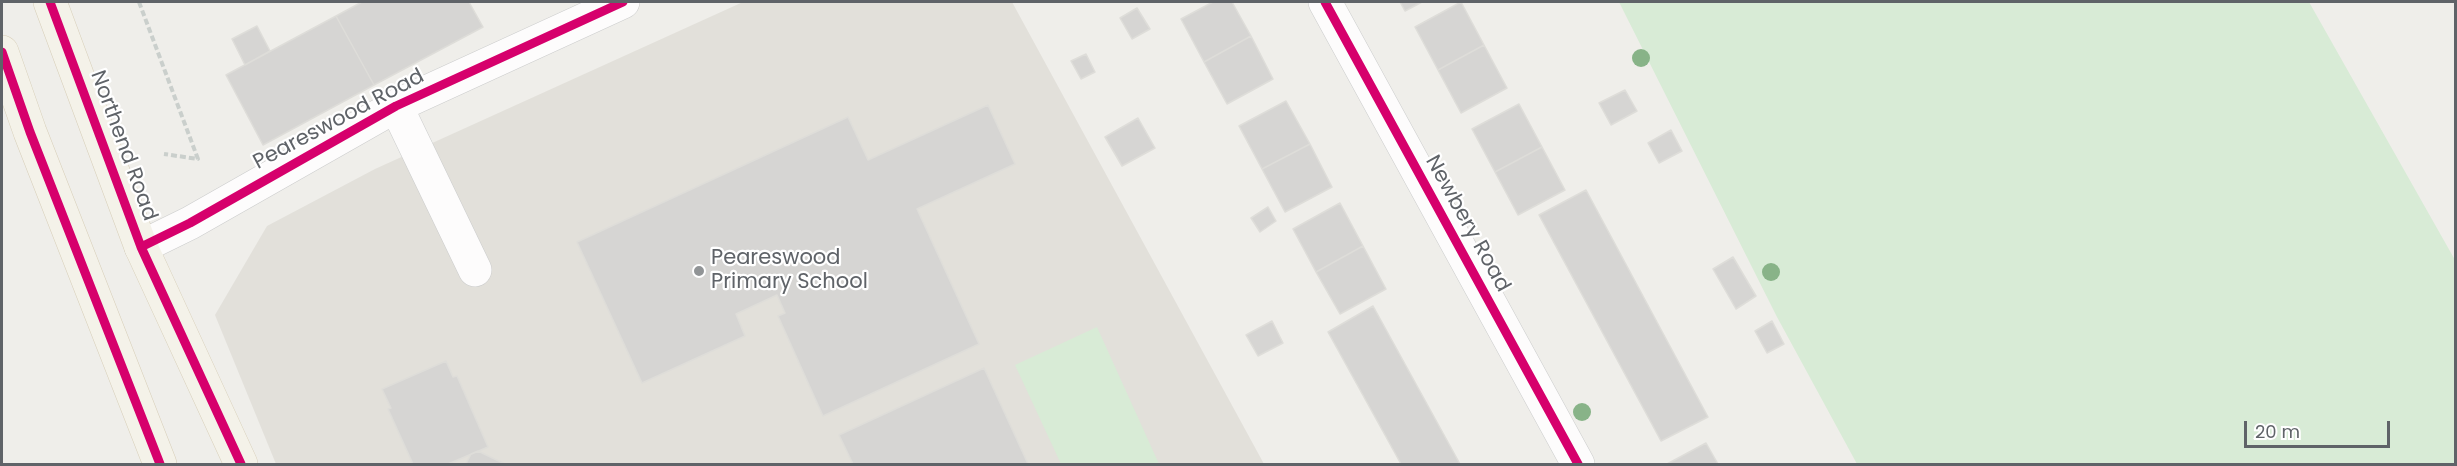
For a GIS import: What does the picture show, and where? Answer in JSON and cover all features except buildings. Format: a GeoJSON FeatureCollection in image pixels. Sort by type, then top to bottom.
{"type":"FeatureCollection","features":[{"type":"Feature","properties":{"kind":"main road","name":"Northend Road"},"geometry":{"type":"LineString","coordinates":[[50,2],[141,247],[241,465]]}},
{"type":"Feature","properties":{"kind":"main road"},"geometry":{"type":"LineString","coordinates":[[2,52],[30,132],[160,465]]}},
{"type":"Feature","properties":{"kind":"street","name":"Peareswood Road"},"geometry":{"type":"LineString","coordinates":[[141,247],[190,223],[396,106],[623,2]]}},
{"type":"Feature","properties":{"kind":"street","name":"Newbery Road"},"geometry":{"type":"LineString","coordinates":[[1325,2],[1578,465]]}},
{"type":"Feature","properties":{"kind":"street"},"geometry":{"type":"LineString","coordinates":[[396,106],[475,270]]}},
{"type":"Feature","properties":{"kind":"path"},"geometry":{"type":"LineString","coordinates":[[139,2],[198,159],[165,154]]}},
{"type":"Feature","properties":{"kind":"shaded area","name":"Peareswood Primary School"},"geometry":{"type":"Polygon","coordinates":[[[743,2],[1012,2],[1264,464],[276,464],[215,315],[267,226],[375,169],[743,2]]]}},
{"type":"Feature","properties":{"kind":"green space"},"geometry":{"type":"Polygon","coordinates":[[[1619,2],[2309,2],[2455,260],[2455,464],[1857,464],[1777,317],[1619,2]]]}},
{"type":"Feature","properties":{"kind":"green space"},"geometry":{"type":"Polygon","coordinates":[[[1097,327],[1159,464],[1061,464],[1015,365],[1097,327]]]}},
{"type":"Feature","properties":{"kind":"cycle path"},"geometry":{"type":"LineString","coordinates":[[50,2],[141,247],[241,464]]}},
{"type":"Feature","properties":{"kind":"cycle path"},"geometry":{"type":"LineString","coordinates":[[141,247],[190,223],[396,106],[623,2]]}},
{"type":"Feature","properties":{"kind":"cycle path"},"geometry":{"type":"LineString","coordinates":[[1325,2],[1578,464]]}},
{"type":"Feature","properties":{"kind":"cycle path"},"geometry":{"type":"LineString","coordinates":[[2,52],[30,132],[160,464]]}},
{"type":"Feature","properties":{"kind":"place","name":"Peareswood Primary School"},"geometry":{"type":"Point","coordinates":[699,271]}}]}
